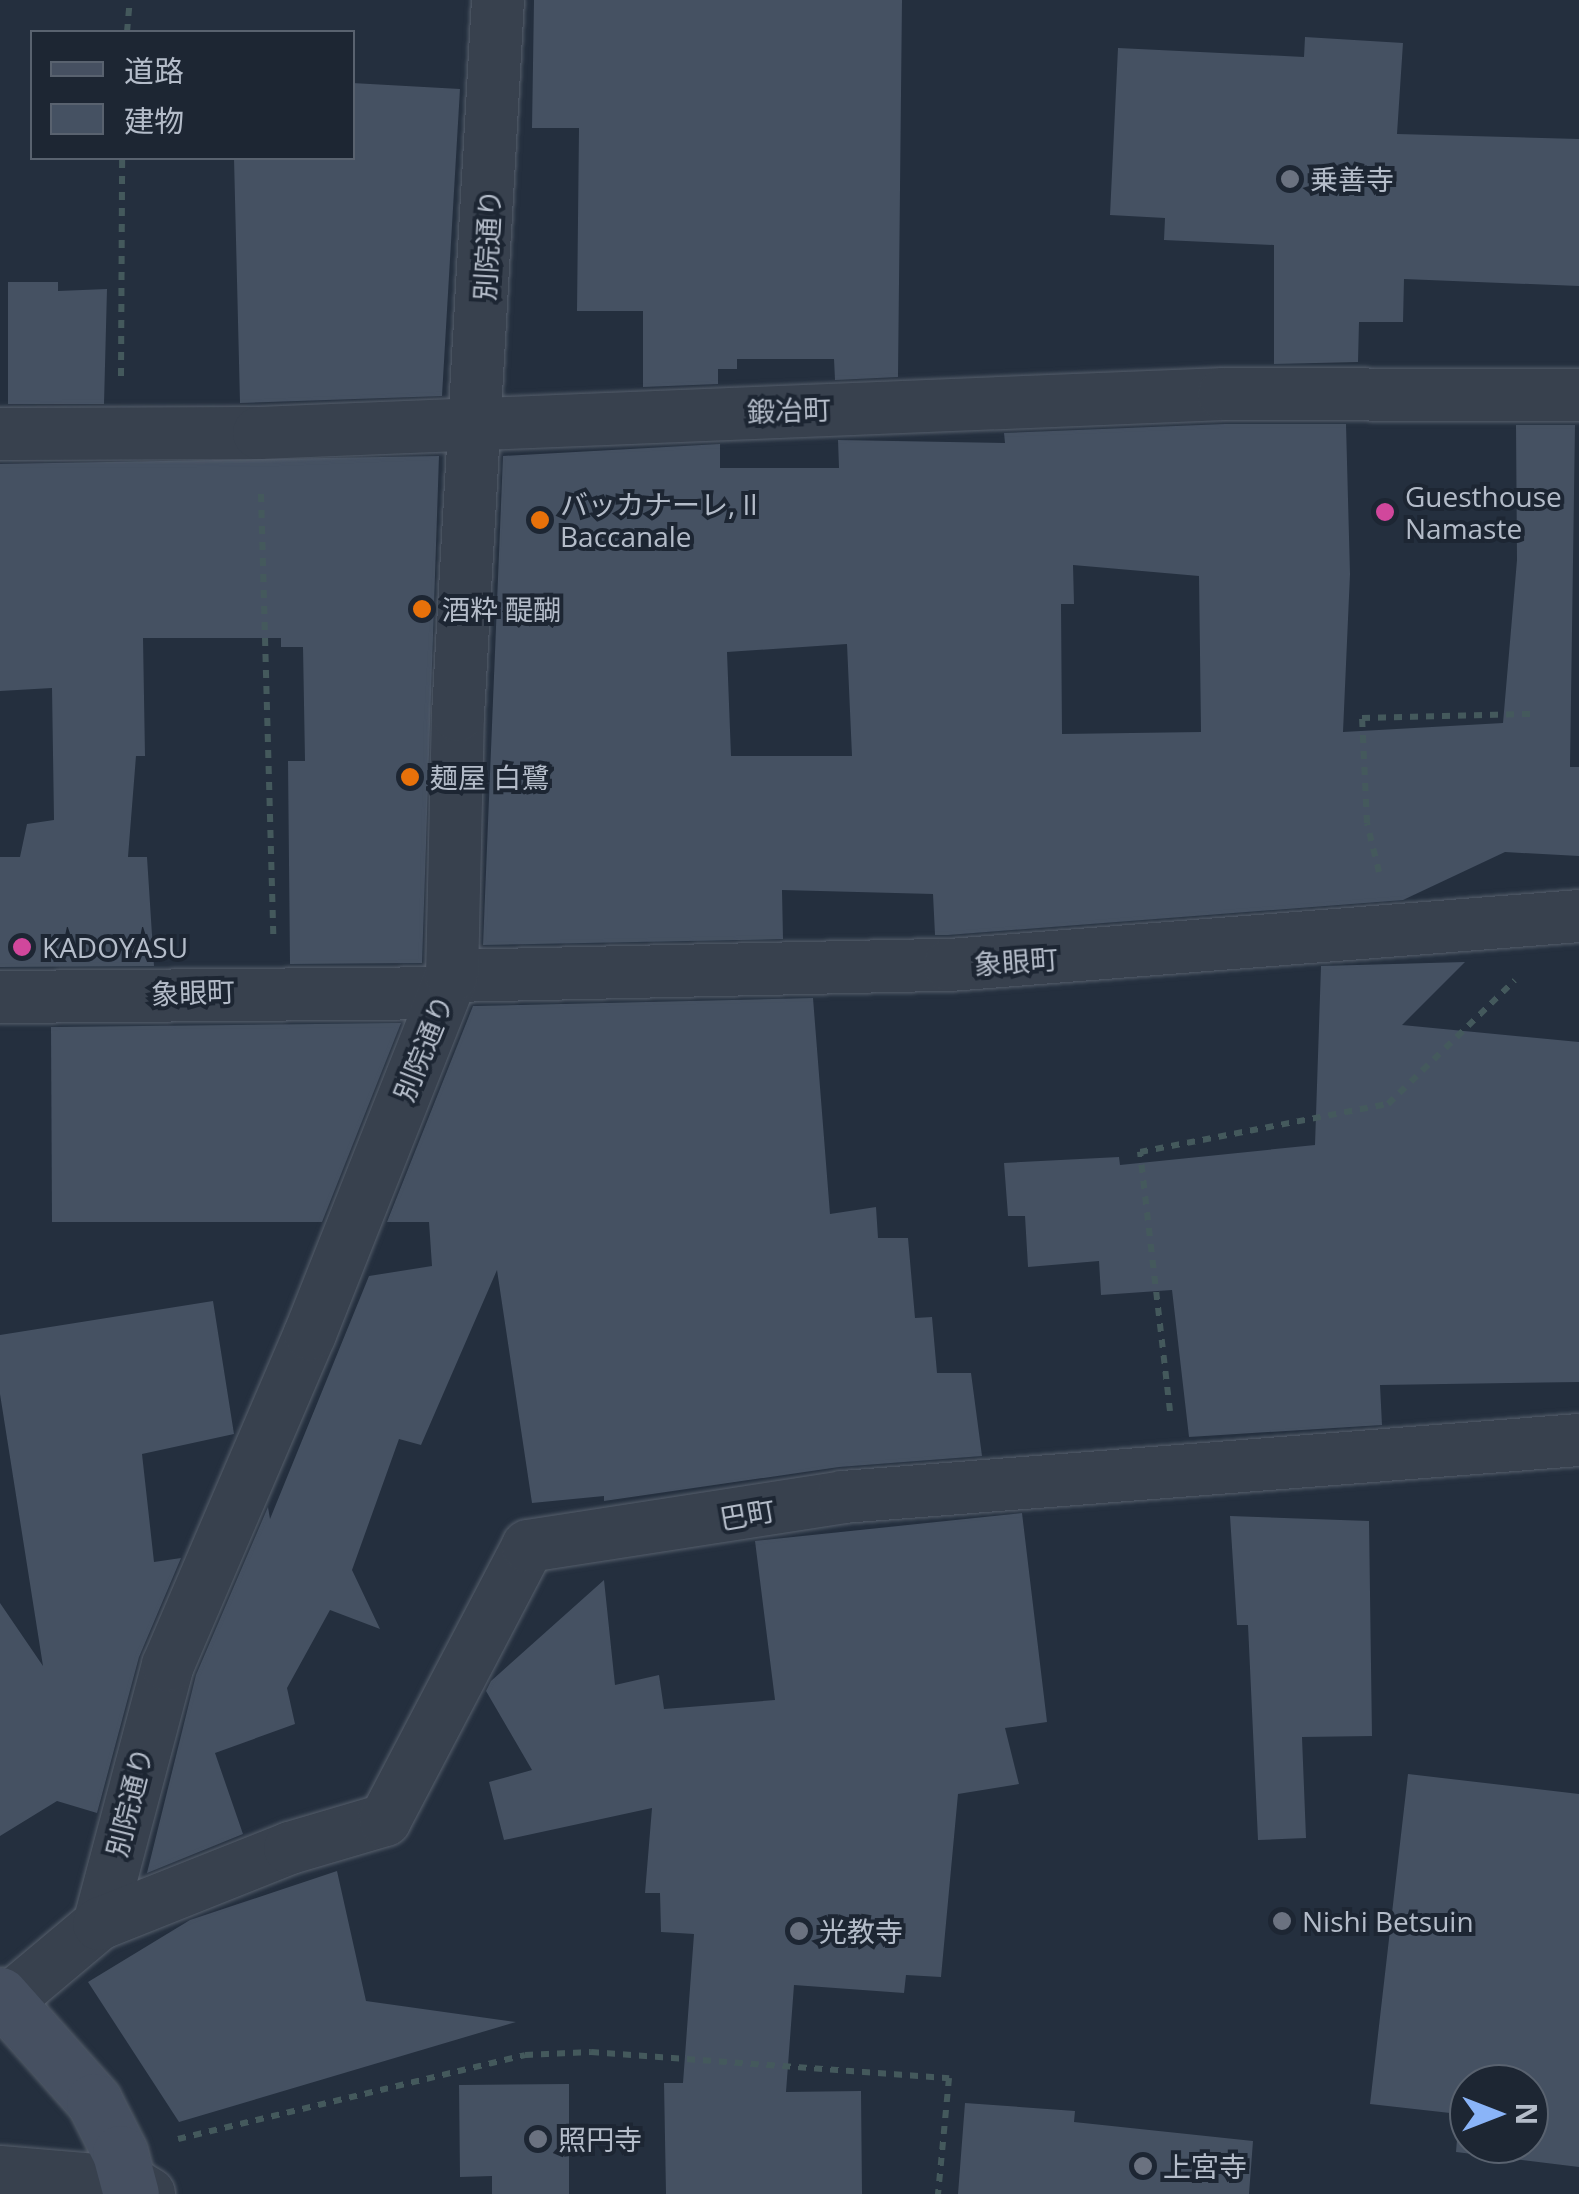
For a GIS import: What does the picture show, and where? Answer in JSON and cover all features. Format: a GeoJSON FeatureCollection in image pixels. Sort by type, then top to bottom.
{"type":"FeatureCollection","features":[{"type":"Feature","properties":{"kind":"street","name":"別院通り"},"geometry":{"type":"LineString","coordinates":[[99,1924],[168,1665],[310,1334],[448,985],[458,715],[479,422],[498,0]]}},
{"type":"Feature","properties":{"kind":"street","name":"鍛冶町"},"geometry":{"type":"LineString","coordinates":[[0,434],[259,433],[1224,394],[1579,396]]}},
{"type":"Feature","properties":{"kind":"street","name":"象眼町"},"geometry":{"type":"LineString","coordinates":[[0,997],[261,990],[273,995],[950,965],[1316,939],[1392,926],[1579,916]]}},
{"type":"Feature","properties":{"kind":"street","name":"巴町"},"geometry":{"type":"LineString","coordinates":[[99,1924],[290,1848],[385,1820],[528,1546],[843,1497],[1579,1440]]}},
{"type":"Feature","properties":{"kind":"street"},"geometry":{"type":"LineString","coordinates":[[0,2172],[133,2181],[94,2101],[3,1999],[99,1924]]}},
{"type":"Feature","properties":{"kind":"path"},"geometry":{"type":"LineString","coordinates":[[127,30],[130,0]]}},
{"type":"Feature","properties":{"kind":"path"},"geometry":{"type":"LineString","coordinates":[[120,434],[122,160]]}},
{"type":"Feature","properties":{"kind":"path"},"geometry":{"type":"LineString","coordinates":[[259,433],[273,995]]}},
{"type":"Feature","properties":{"kind":"path"},"geometry":{"type":"LineString","coordinates":[[1392,926],[1367,823],[1362,718],[1530,714]]}},
{"type":"Feature","properties":{"kind":"path"},"geometry":{"type":"LineString","coordinates":[[1163,1351],[1140,1152],[1388,1104],[1514,988],[1522,920]]}},
{"type":"Feature","properties":{"kind":"path"},"geometry":{"type":"LineString","coordinates":[[133,2181],[524,2055],[591,2052],[950,2078],[938,2194]]}},
{"type":"Feature","properties":{"kind":"building"},"geometry":{"type":"Polygon","coordinates":[[[534,0],[902,0],[898,377],[835,380],[834,359],[737,359],[737,369],[718,369],[718,384],[643,387],[643,311],[577,311],[579,128],[532,128],[534,0]]]}},
{"type":"Feature","properties":{"kind":"building","name":"乗善寺"},"geometry":{"type":"Polygon","coordinates":[[[1305,37],[1403,43],[1397,134],[1579,139],[1579,286],[1404,279],[1403,322],[1359,322],[1358,362],[1274,364],[1274,245],[1164,240],[1165,218],[1110,215],[1118,48],[1304,57],[1305,37]]]}},
{"type":"Feature","properties":{"kind":"building"},"geometry":{"type":"Polygon","coordinates":[[[355,83],[460,89],[442,396],[240,403],[234,160],[355,160],[355,83]]]}},
{"type":"Feature","properties":{"kind":"building"},"geometry":{"type":"Polygon","coordinates":[[[8,282],[58,282],[58,291],[107,289],[104,404],[8,404],[8,282]]]}},
{"type":"Feature","properties":{"kind":"building"},"geometry":{"type":"Polygon","coordinates":[[[1225,424],[1346,424],[1350,574],[1343,732],[1503,723],[1517,560],[1516,425],[1575,425],[1570,767],[1579,767],[1579,856],[1505,852],[1403,900],[948,935],[935,935],[933,894],[782,890],[783,939],[483,945],[503,456],[720,444],[720,468],[839,468],[838,440],[1005,443],[1004,433],[1225,424]],[[1073,565],[1074,604],[1061,604],[1062,734],[1201,732],[1199,576],[1073,565]],[[847,644],[727,652],[731,756],[852,756],[847,644]]]}},
{"type":"Feature","properties":{"kind":"building"},"geometry":{"type":"Polygon","coordinates":[[[439,456],[422,963],[290,964],[288,761],[305,761],[303,647],[281,647],[281,638],[143,638],[145,756],[136,756],[128,857],[147,857],[154,966],[0,967],[0,857],[20,857],[27,824],[54,820],[52,688],[0,691],[0,464],[439,456]]]}},
{"type":"Feature","properties":{"kind":"building"},"geometry":{"type":"Polygon","coordinates":[[[1465,962],[1402,1025],[1579,1042],[1579,1382],[1380,1385],[1382,1425],[1189,1437],[1172,1290],[1101,1295],[1099,1261],[1028,1267],[1025,1216],[1008,1216],[1004,1163],[1119,1157],[1120,1165],[1315,1145],[1321,966],[1465,962]]]}},
{"type":"Feature","properties":{"kind":"building"},"geometry":{"type":"Polygon","coordinates":[[[813,998],[830,1214],[876,1207],[878,1238],[908,1238],[915,1318],[932,1317],[937,1373],[971,1373],[982,1456],[839,1467],[604,1501],[604,1496],[532,1503],[497,1270],[421,1445],[399,1439],[352,1570],[380,1629],[330,1610],[287,1688],[295,1724],[215,1753],[243,1834],[147,1873],[196,1675],[268,1507],[270,1519],[369,1276],[432,1266],[429,1222],[387,1222],[473,1006],[813,998]]]}},
{"type":"Feature","properties":{"kind":"building"},"geometry":{"type":"Polygon","coordinates":[[[401,1023],[322,1222],[52,1222],[51,1027],[401,1023]]]}},
{"type":"Feature","properties":{"kind":"building"},"geometry":{"type":"Polygon","coordinates":[[[213,1301],[234,1434],[142,1454],[154,1562],[181,1558],[139,1657],[97,1813],[57,1801],[0,1836],[0,1603],[43,1666],[0,1394],[0,1335],[213,1301]]]}},
{"type":"Feature","properties":{"kind":"building"},"geometry":{"type":"Polygon","coordinates":[[[1022,1513],[1047,1722],[1005,1728],[1019,1784],[958,1794],[941,1977],[906,1975],[904,1993],[794,1985],[786,2092],[861,2091],[862,2194],[666,2194],[664,2083],[683,2083],[694,1934],[661,1932],[660,1893],[645,1893],[652,1808],[504,1840],[489,1782],[532,1770],[486,1691],[491,1681],[604,1580],[615,1685],[659,1675],[664,1709],[775,1700],[755,1541],[1022,1513]]]}},
{"type":"Feature","properties":{"kind":"building"},"geometry":{"type":"Polygon","coordinates":[[[1230,1516],[1369,1521],[1372,1736],[1302,1737],[1306,1838],[1258,1840],[1248,1625],[1237,1625],[1230,1516]]]}},
{"type":"Feature","properties":{"kind":"building"},"geometry":{"type":"Polygon","coordinates":[[[1408,1774],[1579,1794],[1579,2167],[1549,2163],[1549,2064],[1449,2064],[1449,2113],[1370,2104],[1408,1774]]]}},
{"type":"Feature","properties":{"kind":"building"},"geometry":{"type":"Polygon","coordinates":[[[337,1871],[366,2001],[516,2022],[179,2122],[88,1982],[190,1920],[337,1871]]]}},
{"type":"Feature","properties":{"kind":"building"},"geometry":{"type":"Polygon","coordinates":[[[569,2084],[569,2194],[492,2194],[492,2176],[460,2177],[459,2085],[569,2084]]]}},
{"type":"Feature","properties":{"kind":"building","name":"上宮寺"},"geometry":{"type":"Polygon","coordinates":[[[965,2103],[1075,2111],[1074,2122],[1253,2141],[1249,2194],[958,2194],[965,2103]]]}},
{"type":"Feature","properties":{"kind":"place","name":"乗善寺"},"geometry":{"type":"Point","coordinates":[1290,179]}},
{"type":"Feature","properties":{"kind":"place","name":"Guesthouse Namaste"},"geometry":{"type":"Point","coordinates":[1385,512]}},
{"type":"Feature","properties":{"kind":"place","name":"バッカナーレ, Il Baccanale"},"geometry":{"type":"Point","coordinates":[540,520]}},
{"type":"Feature","properties":{"kind":"place","name":"酒粋 醍醐"},"geometry":{"type":"Point","coordinates":[422,609]}},
{"type":"Feature","properties":{"kind":"place","name":"麺屋 白鷺"},"geometry":{"type":"Point","coordinates":[410,777]}},
{"type":"Feature","properties":{"kind":"place","name":"KADOYASU"},"geometry":{"type":"Point","coordinates":[22,947]}},
{"type":"Feature","properties":{"kind":"place","name":"Nishi Betsuin"},"geometry":{"type":"Point","coordinates":[1282,1921]}},
{"type":"Feature","properties":{"kind":"place","name":"光教寺"},"geometry":{"type":"Point","coordinates":[799,1931]}},
{"type":"Feature","properties":{"kind":"place","name":"照円寺"},"geometry":{"type":"Point","coordinates":[538,2139]}},
{"type":"Feature","properties":{"kind":"place","name":"上宮寺"},"geometry":{"type":"Point","coordinates":[1143,2166]}}]}
